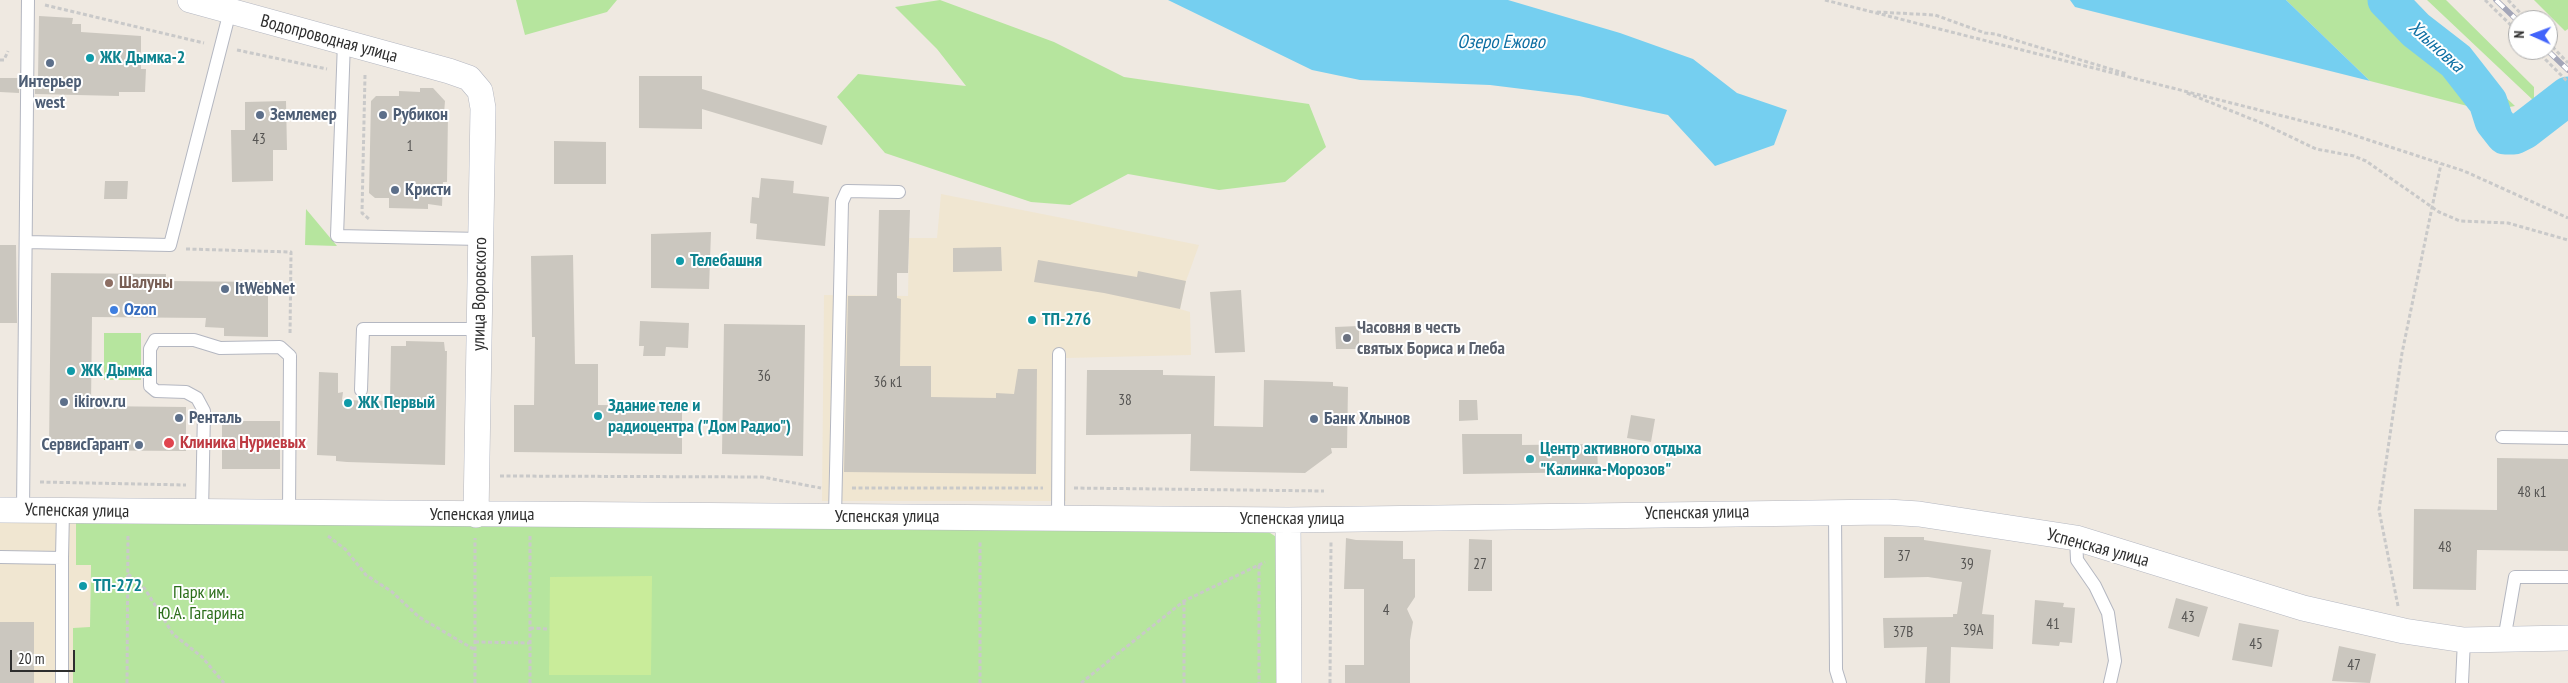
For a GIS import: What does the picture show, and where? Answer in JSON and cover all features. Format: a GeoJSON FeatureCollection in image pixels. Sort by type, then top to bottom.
{"type":"FeatureCollection","features":[{"type":"Feature","properties":{"kind":"street","name":"Водопроводная улица"},"geometry":{"type":"LineString","coordinates":[[190,0],[469,78]]}},
{"type":"Feature","properties":{"kind":"street","name":"улица Воровского"},"geometry":{"type":"LineString","coordinates":[[469,78],[480,91],[483,108],[476,515]]}},
{"type":"Feature","properties":{"kind":"street","name":"Успенская улица"},"geometry":{"type":"LineString","coordinates":[[11,510],[1288,520],[1835,510],[1919,514],[2076,538],[2303,608],[2404,631],[2464,640],[2568,638]]}},
{"type":"Feature","properties":{"kind":"street"},"geometry":{"type":"LineString","coordinates":[[1288,520],[1289,683]]}},
{"type":"Feature","properties":{"kind":"lane"},"geometry":{"type":"LineString","coordinates":[[11,510],[26,242],[28,0]]}},
{"type":"Feature","properties":{"kind":"lane"},"geometry":{"type":"LineString","coordinates":[[26,242],[170,245],[230,11]]}},
{"type":"Feature","properties":{"kind":"lane"},"geometry":{"type":"LineString","coordinates":[[344,42],[337,236],[481,239]]}},
{"type":"Feature","properties":{"kind":"lane"},"geometry":{"type":"LineString","coordinates":[[835,516],[842,202],[847,191],[899,192]]}},
{"type":"Feature","properties":{"kind":"lane"},"geometry":{"type":"LineString","coordinates":[[361,390],[363,329],[479,328]]}},
{"type":"Feature","properties":{"kind":"lane"},"geometry":{"type":"LineString","coordinates":[[202,512],[204,411],[197,398],[186,392],[156,391],[150,386],[150,349],[155,340],[194,340],[220,348],[280,347],[290,356],[289,513]]}},
{"type":"Feature","properties":{"kind":"lane"},"geometry":{"type":"LineString","coordinates":[[1058,518],[1059,354]]}},
{"type":"Feature","properties":{"kind":"lane"},"geometry":{"type":"LineString","coordinates":[[2502,437],[2568,438]]}},
{"type":"Feature","properties":{"kind":"lane"},"geometry":{"type":"LineString","coordinates":[[1835,510],[1836,670],[1840,683]]}},
{"type":"Feature","properties":{"kind":"lane"},"geometry":{"type":"LineString","coordinates":[[62,683],[63,511]]}},
{"type":"Feature","properties":{"kind":"lane"},"geometry":{"type":"LineString","coordinates":[[2076,538],[2077,560],[2095,586],[2108,613],[2115,661],[2110,683]]}},
{"type":"Feature","properties":{"kind":"lane"},"geometry":{"type":"LineString","coordinates":[[0,557],[62,558]]}},
{"type":"Feature","properties":{"kind":"lane"},"geometry":{"type":"LineString","coordinates":[[2504,640],[2515,577],[2568,577]]}},
{"type":"Feature","properties":{"kind":"lane"},"geometry":{"type":"LineString","coordinates":[[2462,683],[2464,640]]}},
{"type":"Feature","properties":{"kind":"path"},"geometry":{"type":"LineString","coordinates":[[28,0],[220,46],[343,72],[374,76]]}},
{"type":"Feature","properties":{"kind":"path"},"geometry":{"type":"LineString","coordinates":[[1825,0],[2338,130],[2441,164],[2526,198],[2568,218]]}},
{"type":"Feature","properties":{"kind":"path"},"geometry":{"type":"LineString","coordinates":[[2485,0],[2508,22]]}},
{"type":"Feature","properties":{"kind":"path"},"geometry":{"type":"LineString","coordinates":[[2508,0],[2518,10]]}},
{"type":"Feature","properties":{"kind":"path"},"geometry":{"type":"LineString","coordinates":[[1874,12],[1935,15],[1984,33],[1995,34],[2171,87],[2246,116],[2316,150],[2354,156],[2366,161],[2432,207],[2460,221],[2508,223],[2568,240]]}},
{"type":"Feature","properties":{"kind":"path"},"geometry":{"type":"LineString","coordinates":[[0,60],[8,55],[8,46]]}},
{"type":"Feature","properties":{"kind":"path"},"geometry":{"type":"LineString","coordinates":[[2558,52],[2568,62]]}},
{"type":"Feature","properties":{"kind":"path"},"geometry":{"type":"LineString","coordinates":[[2546,60],[2568,82]]}},
{"type":"Feature","properties":{"kind":"path"},"geometry":{"type":"LineString","coordinates":[[366,75],[362,213],[368,220],[378,220]]}},
{"type":"Feature","properties":{"kind":"path"},"geometry":{"type":"LineString","coordinates":[[2404,631],[2379,510],[2402,354],[2441,164]]}},
{"type":"Feature","properties":{"kind":"path"},"geometry":{"type":"LineString","coordinates":[[170,245],[182,249],[291,252],[290,356]]}},
{"type":"Feature","properties":{"kind":"path"},"geometry":{"type":"LineString","coordinates":[[500,476],[762,477],[812,488],[1324,491]]}},
{"type":"Feature","properties":{"kind":"path"},"geometry":{"type":"LineString","coordinates":[[475,683],[476,515]]}},
{"type":"Feature","properties":{"kind":"path"},"geometry":{"type":"LineString","coordinates":[[980,517],[980,683]]}},
{"type":"Feature","properties":{"kind":"path"},"geometry":{"type":"LineString","coordinates":[[127,683],[128,527]]}},
{"type":"Feature","properties":{"kind":"path"},"geometry":{"type":"LineString","coordinates":[[1330,683],[1331,532]]}},
{"type":"Feature","properties":{"kind":"path"},"geometry":{"type":"LineString","coordinates":[[324,533],[345,549],[366,575],[392,591],[418,617],[475,650]]}},
{"type":"Feature","properties":{"kind":"path"},"geometry":{"type":"LineString","coordinates":[[530,534],[530,683]]}},
{"type":"Feature","properties":{"kind":"path"},"geometry":{"type":"LineString","coordinates":[[1081,683],[1184,601],[1288,551]]}},
{"type":"Feature","properties":{"kind":"path"},"geometry":{"type":"LineString","coordinates":[[1259,565],[1259,683]]}},
{"type":"Feature","properties":{"kind":"path"},"geometry":{"type":"LineString","coordinates":[[127,574],[145,588],[173,634],[202,657],[224,683]]}},
{"type":"Feature","properties":{"kind":"path"},"geometry":{"type":"LineString","coordinates":[[1184,601],[1184,683]]}},
{"type":"Feature","properties":{"kind":"path"},"geometry":{"type":"LineString","coordinates":[[530,628],[549,629]]}},
{"type":"Feature","properties":{"kind":"path"},"geometry":{"type":"LineString","coordinates":[[475,642],[530,643]]}},
{"type":"Feature","properties":{"kind":"shaded area"},"geometry":{"type":"Polygon","coordinates":[[[941,194],[1199,245],[1186,281],[1180,309],[1190,312],[1191,355],[1066,358],[1066,501],[822,501],[824,295],[908,296],[909,238],[937,238],[941,194]]]}},
{"type":"Feature","properties":{"kind":"shaded area"},"geometry":{"type":"Polygon","coordinates":[[[0,522],[76,523],[76,565],[91,565],[90,628],[73,628],[73,683],[0,683],[0,522]]]}},
{"type":"Feature","properties":{"kind":"green space"},"geometry":{"type":"Polygon","coordinates":[[[516,0],[617,0],[607,12],[525,35],[516,0]]]}},
{"type":"Feature","properties":{"kind":"green space"},"geometry":{"type":"Polygon","coordinates":[[[940,0],[1054,42],[1124,77],[1309,104],[1326,147],[1285,182],[1219,190],[1128,174],[1070,205],[1031,202],[885,153],[837,97],[858,74],[966,86],[937,49],[895,7],[940,0]]]}},
{"type":"Feature","properties":{"kind":"green space"},"geometry":{"type":"Polygon","coordinates":[[[2286,0],[2402,0],[2515,106],[2487,111],[2370,81],[2286,0]]]}},
{"type":"Feature","properties":{"kind":"green space"},"geometry":{"type":"Polygon","coordinates":[[[2427,0],[2446,0],[2534,87],[2534,101],[2427,0]]]}},
{"type":"Feature","properties":{"kind":"green space"},"geometry":{"type":"Polygon","coordinates":[[[2534,0],[2568,0],[2568,29],[2565,31],[2558,24],[2558,10],[2544,10],[2534,0]]]}},
{"type":"Feature","properties":{"kind":"green space"},"geometry":{"type":"Polygon","coordinates":[[[306,209],[337,246],[305,245],[306,209]]]}},
{"type":"Feature","properties":{"kind":"green space"},"geometry":{"type":"Polygon","coordinates":[[[104,333],[141,333],[141,380],[104,380],[104,333]]]}},
{"type":"Feature","properties":{"kind":"green space","name":"Парк им. Ю.А. Гагарина"},"geometry":{"type":"Polygon","coordinates":[[[76,523],[1259,526],[1278,538],[1287,683],[73,683],[73,628],[90,627],[91,565],[76,565],[76,523]]]}},
{"type":"Feature","properties":{"kind":"green space"},"geometry":{"type":"Polygon","coordinates":[[[652,576],[651,675],[549,675],[550,577],[652,576]]]}},
{"type":"Feature","properties":{"kind":"water","name":"Озеро Ежово"},"geometry":{"type":"Polygon","coordinates":[[[1168,0],[1508,0],[1620,33],[1693,59],[1737,93],[1787,110],[1774,145],[1715,166],[1668,115],[1579,96],[1490,85],[1360,80],[1312,70],[1168,0]]]}},
{"type":"Feature","properties":{"kind":"water"},"geometry":{"type":"Polygon","coordinates":[[[2070,0],[2286,0],[2370,81],[2075,7],[2070,0]]]}},
{"type":"Feature","properties":{"kind":"building","name":"ЖК Дымка-2"},"geometry":{"type":"Polygon","coordinates":[[[39,16],[73,18],[72,24],[81,24],[81,32],[141,36],[141,69],[146,69],[145,92],[119,92],[119,96],[35,94],[35,77],[38,77],[39,16]]]}},
{"type":"Feature","properties":{"kind":"building"},"geometry":{"type":"Polygon","coordinates":[[[639,76],[702,76],[702,89],[827,126],[822,145],[702,109],[702,129],[639,128],[639,76]]]}},
{"type":"Feature","properties":{"kind":"building"},"geometry":{"type":"Polygon","coordinates":[[[0,78],[19,78],[19,93],[0,92],[0,78]]]}},
{"type":"Feature","properties":{"kind":"building"},"geometry":{"type":"Polygon","coordinates":[[[420,88],[433,88],[445,101],[444,114],[448,114],[447,182],[443,182],[442,206],[428,204],[428,209],[389,208],[389,198],[375,198],[369,193],[371,101],[376,96],[399,96],[399,91],[420,92],[420,88]]]}},
{"type":"Feature","properties":{"kind":"building"},"geometry":{"type":"Polygon","coordinates":[[[286,101],[287,150],[273,150],[273,181],[232,182],[231,130],[245,130],[245,102],[286,101]]]}},
{"type":"Feature","properties":{"kind":"building"},"geometry":{"type":"Polygon","coordinates":[[[554,141],[606,142],[606,184],[554,184],[554,141]]]}},
{"type":"Feature","properties":{"kind":"building"},"geometry":{"type":"Polygon","coordinates":[[[761,178],[794,181],[793,193],[829,197],[825,246],[756,239],[757,224],[750,223],[752,197],[759,198],[761,178]]]}},
{"type":"Feature","properties":{"kind":"building"},"geometry":{"type":"Polygon","coordinates":[[[105,181],[128,181],[127,199],[104,199],[105,181]]]}},
{"type":"Feature","properties":{"kind":"building"},"geometry":{"type":"Polygon","coordinates":[[[879,210],[910,210],[908,273],[897,273],[897,298],[901,299],[900,366],[931,366],[931,397],[996,398],[996,393],[1014,394],[1018,369],[1037,369],[1036,474],[844,472],[848,296],[877,296],[879,210]]]}},
{"type":"Feature","properties":{"kind":"building","name":"Телебашня"},"geometry":{"type":"Polygon","coordinates":[[[711,232],[709,289],[651,288],[651,234],[711,232]]]}},
{"type":"Feature","properties":{"kind":"building"},"geometry":{"type":"Polygon","coordinates":[[[0,245],[16,245],[17,323],[0,323],[0,245]]]}},
{"type":"Feature","properties":{"kind":"building"},"geometry":{"type":"Polygon","coordinates":[[[1001,247],[1002,271],[953,272],[953,248],[1001,247]]]}},
{"type":"Feature","properties":{"kind":"building","name":"Здание теле и радиоцентра (\"Дом Радио\")"},"geometry":{"type":"Polygon","coordinates":[[[573,255],[575,364],[598,364],[598,405],[682,406],[682,454],[514,452],[514,405],[534,405],[535,337],[532,337],[531,256],[573,255]]]}},
{"type":"Feature","properties":{"kind":"building"},"geometry":{"type":"Polygon","coordinates":[[[1038,260],[1137,277],[1138,271],[1186,281],[1180,309],[1104,293],[1034,282],[1038,260]]]}},
{"type":"Feature","properties":{"kind":"building","name":"ЖК Дымка"},"geometry":{"type":"Polygon","coordinates":[[[51,273],[166,274],[166,281],[268,282],[268,337],[224,336],[224,328],[205,327],[206,318],[92,317],[91,406],[186,407],[186,451],[49,450],[51,273]]]}},
{"type":"Feature","properties":{"kind":"building"},"geometry":{"type":"Polygon","coordinates":[[[1241,290],[1245,352],[1215,353],[1210,292],[1241,290]]]}},
{"type":"Feature","properties":{"kind":"building"},"geometry":{"type":"Polygon","coordinates":[[[640,321],[689,323],[688,348],[666,347],[665,356],[643,356],[644,346],[639,346],[640,321]]]}},
{"type":"Feature","properties":{"kind":"building"},"geometry":{"type":"Polygon","coordinates":[[[724,324],[805,325],[803,456],[722,454],[724,324]]]}},
{"type":"Feature","properties":{"kind":"building","name":"Часовня в честь святых Бориса и Глеба"},"geometry":{"type":"Polygon","coordinates":[[[1359,326],[1359,349],[1336,349],[1335,327],[1359,326]]]}},
{"type":"Feature","properties":{"kind":"building","name":"ЖК Первый"},"geometry":{"type":"Polygon","coordinates":[[[406,341],[444,342],[445,351],[447,351],[445,465],[347,462],[336,461],[336,456],[317,455],[319,372],[338,373],[338,393],[343,392],[342,400],[390,401],[391,346],[406,346],[406,341]]]}},
{"type":"Feature","properties":{"kind":"building","name":"Банк Хлынов"},"geometry":{"type":"Polygon","coordinates":[[[1087,370],[1163,370],[1163,375],[1215,376],[1214,426],[1263,427],[1264,380],[1333,382],[1333,386],[1348,387],[1347,448],[1331,448],[1332,453],[1305,473],[1190,471],[1191,434],[1086,435],[1087,370]]]}},
{"type":"Feature","properties":{"kind":"building"},"geometry":{"type":"Polygon","coordinates":[[[1459,400],[1477,400],[1478,420],[1459,421],[1459,400]]]}},
{"type":"Feature","properties":{"kind":"building"},"geometry":{"type":"Polygon","coordinates":[[[1631,415],[1655,419],[1651,442],[1627,438],[1631,415]]]}},
{"type":"Feature","properties":{"kind":"building"},"geometry":{"type":"Polygon","coordinates":[[[222,421],[280,421],[280,469],[222,469],[222,421]]]}},
{"type":"Feature","properties":{"kind":"building","name":"Центр активного отдыха \"Калинка-Морозов\""},"geometry":{"type":"Polygon","coordinates":[[[1462,434],[1522,434],[1522,445],[1597,444],[1598,472],[1463,474],[1462,434]]]}},
{"type":"Feature","properties":{"kind":"building"},"geometry":{"type":"Polygon","coordinates":[[[2497,458],[2568,459],[2568,551],[2477,550],[2476,590],[2413,589],[2414,509],[2497,510],[2497,458]]]}},
{"type":"Feature","properties":{"kind":"building"},"geometry":{"type":"Polygon","coordinates":[[[1884,537],[1924,537],[1924,540],[1991,550],[1982,614],[1994,615],[1993,649],[1951,647],[1950,683],[1925,683],[1927,647],[1884,648],[1883,618],[1953,617],[1953,614],[1957,614],[1962,582],[1928,577],[1884,578],[1884,537]]]}},
{"type":"Feature","properties":{"kind":"building"},"geometry":{"type":"Polygon","coordinates":[[[1346,538],[1403,541],[1403,559],[1415,559],[1415,597],[1407,609],[1413,622],[1410,640],[1410,683],[1345,683],[1345,665],[1364,665],[1364,589],[1344,589],[1346,538]]]}},
{"type":"Feature","properties":{"kind":"building"},"geometry":{"type":"Polygon","coordinates":[[[1469,539],[1492,540],[1492,591],[1468,591],[1469,539]]]}},
{"type":"Feature","properties":{"kind":"building"},"geometry":{"type":"Polygon","coordinates":[[[2176,598],[2208,607],[2199,637],[2168,628],[2176,598]]]}},
{"type":"Feature","properties":{"kind":"building"},"geometry":{"type":"Polygon","coordinates":[[[2035,600],[2064,603],[2063,607],[2075,608],[2072,643],[2060,642],[2059,646],[2032,644],[2035,600]]]}},
{"type":"Feature","properties":{"kind":"building"},"geometry":{"type":"Polygon","coordinates":[[[0,622],[34,622],[34,683],[0,683],[0,622]]]}},
{"type":"Feature","properties":{"kind":"building"},"geometry":{"type":"Polygon","coordinates":[[[2239,623],[2279,630],[2272,667],[2232,660],[2239,623]]]}},
{"type":"Feature","properties":{"kind":"building"},"geometry":{"type":"Polygon","coordinates":[[[2339,646],[2376,654],[2370,683],[2332,681],[2339,646]]]}},
{"type":"Feature","properties":{"kind":"waterway","name":"Хлыновка"},"geometry":{"type":"LineString","coordinates":[[2387,0],[2416,30],[2456,61],[2488,102],[2494,121],[2505,135],[2514,135],[2524,130],[2568,96]]}},
{"type":"Feature","properties":{"kind":"railway"},"geometry":{"type":"LineString","coordinates":[[2496,0],[2508,11]]}},
{"type":"Feature","properties":{"kind":"railway"},"geometry":{"type":"LineString","coordinates":[[2558,60],[2568,70]]}},
{"type":"Feature","properties":{"kind":"place","name":"ЖК Дымка-2"},"geometry":{"type":"Point","coordinates":[90,58]}},
{"type":"Feature","properties":{"kind":"place","name":"Интерьер west"},"geometry":{"type":"Point","coordinates":[50,63]}},
{"type":"Feature","properties":{"kind":"place","name":"Землемер"},"geometry":{"type":"Point","coordinates":[260,115]}},
{"type":"Feature","properties":{"kind":"place","name":"Рубикон"},"geometry":{"type":"Point","coordinates":[383,115]}},
{"type":"Feature","properties":{"kind":"place","name":"Кристи"},"geometry":{"type":"Point","coordinates":[395,190]}},
{"type":"Feature","properties":{"kind":"place","name":"Телебашня"},"geometry":{"type":"Point","coordinates":[680,261]}},
{"type":"Feature","properties":{"kind":"place","name":"Шалуны"},"geometry":{"type":"Point","coordinates":[109,283]}},
{"type":"Feature","properties":{"kind":"place","name":"ItWebNet"},"geometry":{"type":"Point","coordinates":[225,289]}},
{"type":"Feature","properties":{"kind":"place","name":"Ozon"},"geometry":{"type":"Point","coordinates":[114,310]}},
{"type":"Feature","properties":{"kind":"place","name":"ТП-276"},"geometry":{"type":"Point","coordinates":[1032,320]}},
{"type":"Feature","properties":{"kind":"place","name":"Часовня в честь святых Бориса и Глеба"},"geometry":{"type":"Point","coordinates":[1347,338]}},
{"type":"Feature","properties":{"kind":"place","name":"ЖК Дымка"},"geometry":{"type":"Point","coordinates":[71,371]}},
{"type":"Feature","properties":{"kind":"place","name":"ikirov.ru"},"geometry":{"type":"Point","coordinates":[64,402]}},
{"type":"Feature","properties":{"kind":"place","name":"ЖК Первый"},"geometry":{"type":"Point","coordinates":[348,403]}},
{"type":"Feature","properties":{"kind":"place","name":"Здание теле и радиоцентра (\"Дом Радио\")"},"geometry":{"type":"Point","coordinates":[598,416]}},
{"type":"Feature","properties":{"kind":"place","name":"Ренталь"},"geometry":{"type":"Point","coordinates":[179,418]}},
{"type":"Feature","properties":{"kind":"place","name":"Банк Хлынов"},"geometry":{"type":"Point","coordinates":[1314,419]}},
{"type":"Feature","properties":{"kind":"place","name":"Клиника Нуриевых"},"geometry":{"type":"Point","coordinates":[169,443]}},
{"type":"Feature","properties":{"kind":"place","name":"СервисГарант"},"geometry":{"type":"Point","coordinates":[139,445]}},
{"type":"Feature","properties":{"kind":"place","name":"Центр активного отдыха \"Калинка-Морозов\""},"geometry":{"type":"Point","coordinates":[1530,459]}},
{"type":"Feature","properties":{"kind":"place","name":"ТП-272"},"geometry":{"type":"Point","coordinates":[83,586]}}]}
